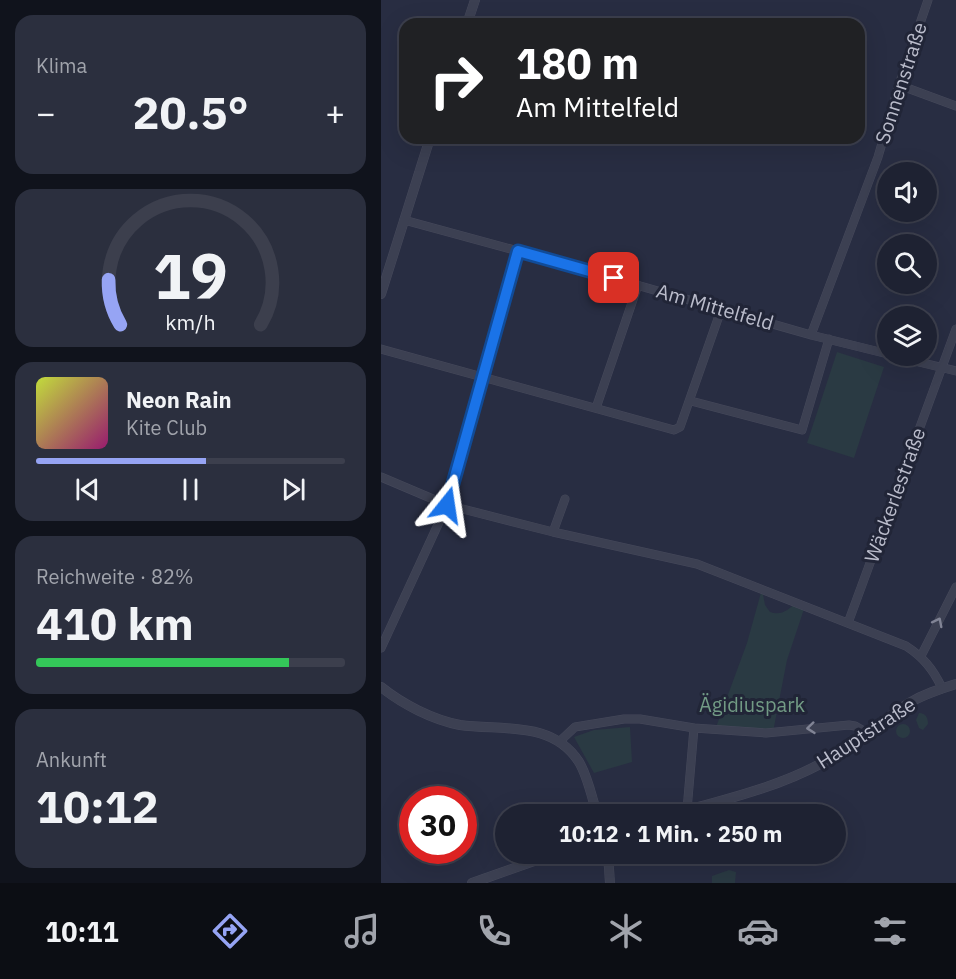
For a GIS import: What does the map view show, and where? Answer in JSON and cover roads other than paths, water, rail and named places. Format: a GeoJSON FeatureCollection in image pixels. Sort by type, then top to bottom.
{"type":"FeatureCollection","features":[{"type":"Feature","properties":{"kind":"street"},"geometry":{"type":"LineString","coordinates":[[469,18],[475,0]]}},
{"type":"Feature","properties":{"kind":"street","name":"Sonnenstraße"},"geometry":{"type":"LineString","coordinates":[[811,335],[878,157],[899,85],[928,0]]}},
{"type":"Feature","properties":{"kind":"street"},"geometry":{"type":"LineString","coordinates":[[899,85],[956,106]]}},
{"type":"Feature","properties":{"kind":"street"},"geometry":{"type":"LineString","coordinates":[[381,294],[428,144]]}},
{"type":"Feature","properties":{"kind":"street","name":"Am Mittelfeld"},"geometry":{"type":"LineString","coordinates":[[404,220],[811,335],[877,351]]}},
{"type":"Feature","properties":{"kind":"street"},"geometry":{"type":"LineString","coordinates":[[381,648],[447,505],[518,251]]}},
{"type":"Feature","properties":{"kind":"street"},"geometry":{"type":"LineString","coordinates":[[596,408],[638,285]]}},
{"type":"Feature","properties":{"kind":"street"},"geometry":{"type":"LineString","coordinates":[[381,349],[674,430],[680,427],[721,310]]}},
{"type":"Feature","properties":{"kind":"street","name":"Wäckerlestraße"},"geometry":{"type":"LineString","coordinates":[[848,622],[956,329]]}},
{"type":"Feature","properties":{"kind":"street"},"geometry":{"type":"LineString","coordinates":[[690,401],[802,430],[829,339]]}},
{"type":"Feature","properties":{"kind":"street"},"geometry":{"type":"LineString","coordinates":[[937,366],[956,371]]}},
{"type":"Feature","properties":{"kind":"street"},"geometry":{"type":"LineString","coordinates":[[381,477],[447,505],[553,532],[697,564],[906,646],[921,656],[933,670],[942,688]]}},
{"type":"Feature","properties":{"kind":"street"},"geometry":{"type":"LineString","coordinates":[[553,532],[565,499]]}},
{"type":"Feature","properties":{"kind":"street"},"geometry":{"type":"LineString","coordinates":[[921,656],[956,587]]}},
{"type":"Feature","properties":{"kind":"street","name":"Hauptstraße"},"geometry":{"type":"LineString","coordinates":[[706,804],[794,776],[836,755],[909,703],[956,684]]}},
{"type":"Feature","properties":{"kind":"street"},"geometry":{"type":"LineString","coordinates":[[381,687],[420,710],[447,722],[536,731],[559,742],[578,762],[593,804]]}},
{"type":"Feature","properties":{"kind":"street"},"geometry":{"type":"LineString","coordinates":[[559,742],[575,727],[624,719],[640,719],[694,728],[766,733],[849,724],[867,733]]}},
{"type":"Feature","properties":{"kind":"street"},"geometry":{"type":"LineString","coordinates":[[688,804],[694,728]]}},
{"type":"Feature","properties":{"kind":"street"},"geometry":{"type":"LineString","coordinates":[[472,883],[526,864]]}},
{"type":"Feature","properties":{"kind":"street"},"geometry":{"type":"LineString","coordinates":[[609,864],[610,883]]}},
{"type":"Feature","properties":{"kind":"park label","name":"Ägidiuspark"},"geometry":{"type":"Point","coordinates":[752,705]}}]}
